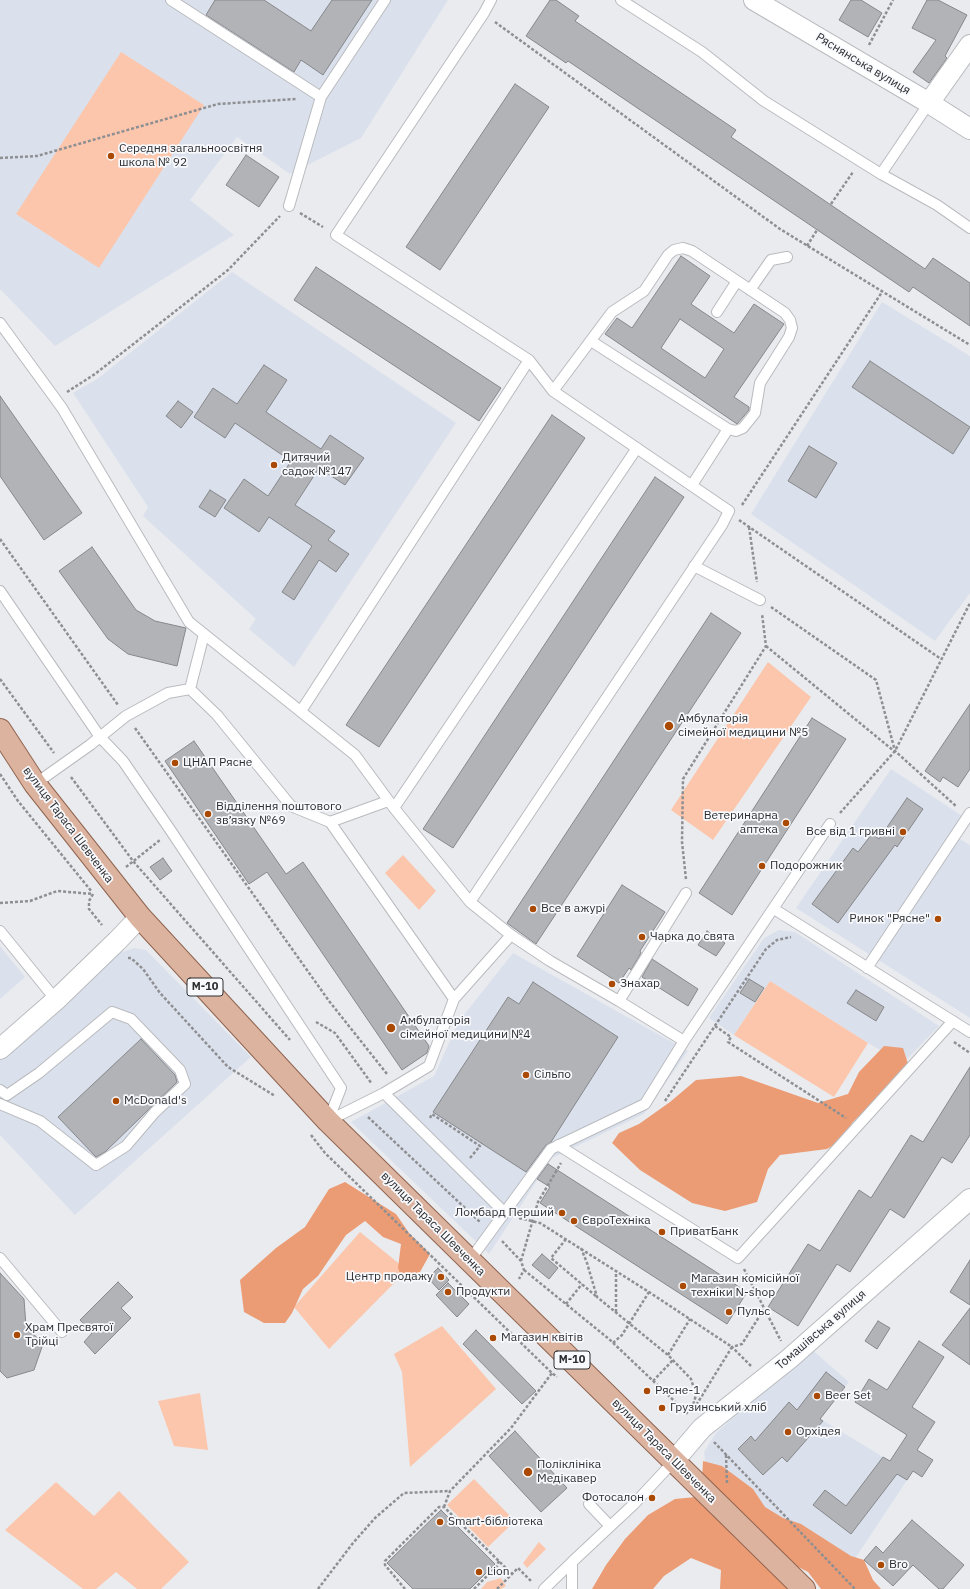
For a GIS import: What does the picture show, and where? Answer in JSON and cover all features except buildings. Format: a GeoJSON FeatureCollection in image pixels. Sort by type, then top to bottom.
{"type":"FeatureCollection","features":[{"type":"Feature","properties":{"kind":"main road","name":"вулиця Тараса Шевченка"},"geometry":{"type":"LineString","coordinates":[[0,730],[35,784],[140,917],[328,1121],[804,1589]]}},
{"type":"Feature","properties":{"kind":"street","name":"Ряснянська вулиця"},"geometry":{"type":"LineString","coordinates":[[754,0],[929,103],[970,129]]}},
{"type":"Feature","properties":{"kind":"street"},"geometry":{"type":"LineString","coordinates":[[929,103],[970,45]]}},
{"type":"Feature","properties":{"kind":"street"},"geometry":{"type":"LineString","coordinates":[[0,1049],[56,1000],[140,917]]}},
{"type":"Feature","properties":{"kind":"street","name":"Томашівська вулиця"},"geometry":{"type":"LineString","coordinates":[[674,1461],[702,1428],[789,1359],[970,1199]]}},
{"type":"Feature","properties":{"kind":"lane"},"geometry":{"type":"LineString","coordinates":[[171,0],[321,98]]}},
{"type":"Feature","properties":{"kind":"lane"},"geometry":{"type":"LineString","coordinates":[[289,206],[321,98],[385,0]]}},
{"type":"Feature","properties":{"kind":"lane"},"geometry":{"type":"LineString","coordinates":[[470,902],[694,566],[732,513],[553,391],[529,360],[336,235],[484,14],[491,0]]}},
{"type":"Feature","properties":{"kind":"lane"},"geometry":{"type":"LineString","coordinates":[[621,0],[702,52],[764,101],[881,174],[937,205],[970,228]]}},
{"type":"Feature","properties":{"kind":"lane"},"geometry":{"type":"LineString","coordinates":[[881,174],[929,103]]}},
{"type":"Feature","properties":{"kind":"lane"},"geometry":{"type":"LineString","coordinates":[[553,391],[612,312],[644,291],[668,255],[674,250],[683,248],[692,251],[785,313],[790,320],[792,328],[790,336],[760,383],[755,413],[743,428],[736,430],[728,429],[591,341]]}},
{"type":"Feature","properties":{"kind":"lane"},"geometry":{"type":"LineString","coordinates":[[750,290],[771,260],[787,257]]}},
{"type":"Feature","properties":{"kind":"lane"},"geometry":{"type":"LineString","coordinates":[[717,312],[737,281]]}},
{"type":"Feature","properties":{"kind":"lane"},"geometry":{"type":"LineString","coordinates":[[0,323],[62,408],[189,622],[355,755],[391,804],[470,902],[511,935],[550,961],[684,1041]]}},
{"type":"Feature","properties":{"kind":"lane"},"geometry":{"type":"LineString","coordinates":[[300,711],[529,360]]}},
{"type":"Feature","properties":{"kind":"lane"},"geometry":{"type":"LineString","coordinates":[[692,485],[728,429]]}},
{"type":"Feature","properties":{"kind":"lane"},"geometry":{"type":"LineString","coordinates":[[330,822],[391,804],[637,448]]}},
{"type":"Feature","properties":{"kind":"lane"},"geometry":{"type":"LineString","coordinates":[[694,566],[760,600]]}},
{"type":"Feature","properties":{"kind":"lane"},"geometry":{"type":"LineString","coordinates":[[0,591],[100,737],[123,761],[341,1088],[328,1121]]}},
{"type":"Feature","properties":{"kind":"lane"},"geometry":{"type":"LineString","coordinates":[[190,689],[204,634]]}},
{"type":"Feature","properties":{"kind":"lane"},"geometry":{"type":"LineString","coordinates":[[35,784],[100,737],[126,716],[168,692],[190,689]]}},
{"type":"Feature","properties":{"kind":"lane"},"geometry":{"type":"LineString","coordinates":[[190,689],[217,715],[291,806],[330,822],[454,999]]}},
{"type":"Feature","properties":{"kind":"lane"},"geometry":{"type":"LineString","coordinates":[[867,968],[969,815]]}},
{"type":"Feature","properties":{"kind":"lane"},"geometry":{"type":"LineString","coordinates":[[470,1260],[551,1149],[645,1104],[684,1041],[830,824]]}},
{"type":"Feature","properties":{"kind":"lane"},"geometry":{"type":"LineString","coordinates":[[619,1001],[686,893]]}},
{"type":"Feature","properties":{"kind":"lane"},"geometry":{"type":"LineString","coordinates":[[774,909],[970,1032]]}},
{"type":"Feature","properties":{"kind":"lane"},"geometry":{"type":"LineString","coordinates":[[0,931],[56,1000]]}},
{"type":"Feature","properties":{"kind":"lane"},"geometry":{"type":"LineString","coordinates":[[328,1121],[384,1093],[429,1066],[454,999],[511,935]]}},
{"type":"Feature","properties":{"kind":"lane"},"geometry":{"type":"LineString","coordinates":[[0,1090],[7,1095],[40,1073],[112,1012],[131,1019],[180,1070],[184,1084],[155,1112],[126,1146],[96,1165],[40,1121],[0,1104]]}},
{"type":"Feature","properties":{"kind":"lane"},"geometry":{"type":"LineString","coordinates":[[558,1145],[738,1258],[953,1021]]}},
{"type":"Feature","properties":{"kind":"lane"},"geometry":{"type":"LineString","coordinates":[[384,1093],[504,1212]]}},
{"type":"Feature","properties":{"kind":"lane"},"geometry":{"type":"LineString","coordinates":[[0,1258],[62,1332]]}},
{"type":"Feature","properties":{"kind":"lane"},"geometry":{"type":"LineString","coordinates":[[544,1589],[634,1504],[674,1461]]}},
{"type":"Feature","properties":{"kind":"lane"},"geometry":{"type":"LineString","coordinates":[[589,1504],[610,1526]]}},
{"type":"Feature","properties":{"kind":"lane"},"geometry":{"type":"LineString","coordinates":[[572,1562],[572,1589]]}},
{"type":"Feature","properties":{"kind":"path"},"geometry":{"type":"LineString","coordinates":[[860,62],[893,0]]}},
{"type":"Feature","properties":{"kind":"path"},"geometry":{"type":"LineString","coordinates":[[484,14],[780,229],[970,345]]}},
{"type":"Feature","properties":{"kind":"path"},"geometry":{"type":"LineString","coordinates":[[0,158],[36,156],[218,104],[321,98]]}},
{"type":"Feature","properties":{"kind":"path"},"geometry":{"type":"LineString","coordinates":[[830,204],[861,161]]}},
{"type":"Feature","properties":{"kind":"path"},"geometry":{"type":"LineString","coordinates":[[56,399],[95,374],[228,270],[289,206],[336,235]]}},
{"type":"Feature","properties":{"kind":"path"},"geometry":{"type":"LineString","coordinates":[[807,246],[817,230]]}},
{"type":"Feature","properties":{"kind":"path"},"geometry":{"type":"LineString","coordinates":[[882,292],[732,513],[749,527],[942,659]]}},
{"type":"Feature","properties":{"kind":"path"},"geometry":{"type":"LineString","coordinates":[[686,893],[682,842],[683,779],[766,646],[749,527]]}},
{"type":"Feature","properties":{"kind":"path"},"geometry":{"type":"LineString","coordinates":[[0,539],[119,707]]}},
{"type":"Feature","properties":{"kind":"path"},"geometry":{"type":"LineString","coordinates":[[760,600],[876,680],[895,751]]}},
{"type":"Feature","properties":{"kind":"path"},"geometry":{"type":"LineString","coordinates":[[830,824],[895,751],[970,603]]}},
{"type":"Feature","properties":{"kind":"path"},"geometry":{"type":"LineString","coordinates":[[766,646],[895,751],[969,815]]}},
{"type":"Feature","properties":{"kind":"path"},"geometry":{"type":"LineString","coordinates":[[0,679],[133,861],[292,1043]]}},
{"type":"Feature","properties":{"kind":"path"},"geometry":{"type":"LineString","coordinates":[[135,728],[329,1001],[380,1066]]}},
{"type":"Feature","properties":{"kind":"path"},"geometry":{"type":"LineString","coordinates":[[0,774],[18,801],[94,894]]}},
{"type":"Feature","properties":{"kind":"path"},"geometry":{"type":"LineString","coordinates":[[126,867],[171,831]]}},
{"type":"Feature","properties":{"kind":"path"},"geometry":{"type":"LineString","coordinates":[[0,903],[30,901],[57,891],[94,894]]}},
{"type":"Feature","properties":{"kind":"path"},"geometry":{"type":"LineString","coordinates":[[94,894],[89,901],[90,909],[102,925]]}},
{"type":"Feature","properties":{"kind":"path"},"geometry":{"type":"LineString","coordinates":[[661,1104],[667,1100],[766,948],[777,940],[789,936],[796,937]]}},
{"type":"Feature","properties":{"kind":"path"},"geometry":{"type":"LineString","coordinates":[[131,958],[143,969],[160,992],[228,1067],[279,1099]]}},
{"type":"Feature","properties":{"kind":"path"},"geometry":{"type":"LineString","coordinates":[[312,1020],[335,1033],[370,1081]]}},
{"type":"Feature","properties":{"kind":"path"},"geometry":{"type":"LineString","coordinates":[[715,1026],[731,1037],[728,1042],[858,1126]]}},
{"type":"Feature","properties":{"kind":"path"},"geometry":{"type":"LineString","coordinates":[[942,1034],[970,1053]]}},
{"type":"Feature","properties":{"kind":"path"},"geometry":{"type":"LineString","coordinates":[[357,1106],[480,1223]]}},
{"type":"Feature","properties":{"kind":"path"},"geometry":{"type":"LineString","coordinates":[[430,1118],[432,1114],[481,1144],[470,1158]]}},
{"type":"Feature","properties":{"kind":"path"},"geometry":{"type":"LineString","coordinates":[[310,1134],[325,1153],[552,1373],[562,1380]]}},
{"type":"Feature","properties":{"kind":"path"},"geometry":{"type":"LineString","coordinates":[[521,1262],[538,1202],[568,1151]]}},
{"type":"Feature","properties":{"kind":"path"},"geometry":{"type":"LineString","coordinates":[[522,1220],[540,1224],[566,1239],[732,1346],[764,1379]]}},
{"type":"Feature","properties":{"kind":"path"},"geometry":{"type":"LineString","coordinates":[[566,1239],[551,1258],[668,1355],[691,1379],[696,1395],[689,1416]]}},
{"type":"Feature","properties":{"kind":"path"},"geometry":{"type":"LineString","coordinates":[[507,1246],[521,1262],[524,1270],[613,1343],[689,1416]]}},
{"type":"Feature","properties":{"kind":"path"},"geometry":{"type":"LineString","coordinates":[[581,1248],[597,1297]]}},
{"type":"Feature","properties":{"kind":"path"},"geometry":{"type":"LineString","coordinates":[[738,1258],[789,1359]]}},
{"type":"Feature","properties":{"kind":"path"},"geometry":{"type":"LineString","coordinates":[[519,1279],[524,1270]]}},
{"type":"Feature","properties":{"kind":"path"},"geometry":{"type":"LineString","coordinates":[[616,1271],[616,1312]]}},
{"type":"Feature","properties":{"kind":"path"},"geometry":{"type":"LineString","coordinates":[[566,1304],[582,1284]]}},
{"type":"Feature","properties":{"kind":"path"},"geometry":{"type":"LineString","coordinates":[[613,1343],[622,1335],[649,1292]]}},
{"type":"Feature","properties":{"kind":"path"},"geometry":{"type":"LineString","coordinates":[[689,1416],[732,1346],[742,1344],[764,1308]]}},
{"type":"Feature","properties":{"kind":"path"},"geometry":{"type":"LineString","coordinates":[[668,1355],[690,1319]]}},
{"type":"Feature","properties":{"kind":"path"},"geometry":{"type":"LineString","coordinates":[[653,1381],[673,1360]]}},
{"type":"Feature","properties":{"kind":"path"},"geometry":{"type":"LineString","coordinates":[[444,1507],[450,1491],[511,1428],[552,1373]]}},
{"type":"Feature","properties":{"kind":"path"},"geometry":{"type":"LineString","coordinates":[[712,1441],[855,1589]]}},
{"type":"Feature","properties":{"kind":"path"},"geometry":{"type":"LineString","coordinates":[[726,1455],[727,1488]]}},
{"type":"Feature","properties":{"kind":"path"},"geometry":{"type":"LineString","coordinates":[[318,1589],[352,1544],[375,1518],[404,1493],[450,1491]]}},
{"type":"Feature","properties":{"kind":"path"},"geometry":{"type":"LineString","coordinates":[[406,1589],[385,1565],[385,1561],[439,1507],[444,1507]]}},
{"type":"Feature","properties":{"kind":"path"},"geometry":{"type":"LineString","coordinates":[[444,1507],[512,1574]]}},
{"type":"Feature","properties":{"kind":"path"},"geometry":{"type":"LineString","coordinates":[[474,1589],[497,1566],[499,1560]]}},
{"type":"Feature","properties":{"kind":"path"},"geometry":{"type":"LineString","coordinates":[[497,1589],[518,1568],[534,1584]]}},
{"type":"Feature","properties":{"kind":"shaded area","name":"Середня загальноосвітня школа № 92"},"geometry":{"type":"Polygon","coordinates":[[[0,0],[448,0],[361,138],[290,174],[237,137],[190,200],[234,235],[55,346],[0,289],[0,0]]]}},
{"type":"Feature","properties":{"kind":"shaded area"},"geometry":{"type":"Polygon","coordinates":[[[121,52],[204,105],[99,268],[16,214],[121,52]]]}},
{"type":"Feature","properties":{"kind":"shaded area","name":"Дитячий садок №147"},"geometry":{"type":"Polygon","coordinates":[[[232,272],[456,423],[294,667],[249,629],[256,619],[143,516],[148,507],[73,393],[97,379],[232,272]]]}},
{"type":"Feature","properties":{"kind":"shaded area"},"geometry":{"type":"Polygon","coordinates":[[[882,302],[970,356],[970,593],[935,641],[751,514],[882,302]]]}},
{"type":"Feature","properties":{"kind":"shaded area"},"geometry":{"type":"Polygon","coordinates":[[[768,662],[811,697],[713,840],[671,810],[768,662]]]}},
{"type":"Feature","properties":{"kind":"shaded area"},"geometry":{"type":"Polygon","coordinates":[[[891,769],[970,821],[955,836],[970,845],[970,1018],[796,908],[891,769]]]}},
{"type":"Feature","properties":{"kind":"shaded area"},"geometry":{"type":"Polygon","coordinates":[[[403,855],[436,891],[419,910],[385,873],[403,855]]]}},
{"type":"Feature","properties":{"kind":"shaded area"},"geometry":{"type":"Polygon","coordinates":[[[779,930],[795,932],[939,1026],[903,1063],[868,1043],[770,981],[734,1035],[709,1018],[764,938],[779,930]]]}},
{"type":"Feature","properties":{"kind":"shaded area"},"geometry":{"type":"Polygon","coordinates":[[[0,946],[25,977],[0,999],[0,946]]]}},
{"type":"Feature","properties":{"kind":"shaded area"},"geometry":{"type":"Polygon","coordinates":[[[134,948],[146,950],[251,1057],[75,1215],[0,1135],[0,1057],[119,953],[134,948]]]}},
{"type":"Feature","properties":{"kind":"shaded area"},"geometry":{"type":"Polygon","coordinates":[[[513,953],[688,1051],[644,1114],[552,1158],[489,1254],[351,1122],[434,1076],[459,1021],[513,953]]]}},
{"type":"Feature","properties":{"kind":"shaded area"},"geometry":{"type":"Polygon","coordinates":[[[770,981],[868,1043],[834,1097],[734,1035],[770,981]]]}},
{"type":"Feature","properties":{"kind":"shaded area"},"geometry":{"type":"Polygon","coordinates":[[[884,1046],[903,1048],[909,1067],[852,1123],[847,1137],[827,1149],[780,1155],[768,1169],[757,1202],[725,1211],[692,1203],[640,1170],[612,1143],[619,1133],[639,1124],[670,1102],[696,1080],[741,1076],[818,1103],[848,1094],[859,1072],[884,1046]]]}},
{"type":"Feature","properties":{"kind":"shaded area"},"geometry":{"type":"Polygon","coordinates":[[[345,1182],[396,1214],[409,1233],[430,1254],[420,1272],[403,1282],[398,1268],[401,1244],[383,1237],[365,1221],[346,1235],[318,1276],[303,1289],[292,1313],[285,1323],[264,1323],[244,1312],[240,1280],[276,1248],[305,1227],[329,1189],[345,1182]]]}},
{"type":"Feature","properties":{"kind":"shaded area"},"geometry":{"type":"Polygon","coordinates":[[[360,1232],[407,1270],[329,1349],[294,1307],[360,1232]]]}},
{"type":"Feature","properties":{"kind":"shaded area"},"geometry":{"type":"Polygon","coordinates":[[[442,1326],[496,1389],[410,1467],[402,1372],[394,1354],[442,1326]]]}},
{"type":"Feature","properties":{"kind":"shaded area"},"geometry":{"type":"Polygon","coordinates":[[[810,1348],[849,1382],[819,1418],[911,1474],[837,1586],[706,1467],[704,1452],[716,1433],[810,1348]]]}},
{"type":"Feature","properties":{"kind":"shaded area"},"geometry":{"type":"Polygon","coordinates":[[[200,1393],[208,1450],[174,1446],[158,1401],[200,1393]]]}},
{"type":"Feature","properties":{"kind":"shaded area"},"geometry":{"type":"Polygon","coordinates":[[[703,1461],[722,1466],[753,1489],[765,1507],[783,1518],[801,1524],[851,1556],[864,1560],[873,1580],[881,1589],[821,1589],[808,1572],[779,1557],[702,1479],[703,1461]]]}},
{"type":"Feature","properties":{"kind":"shaded area"},"geometry":{"type":"Polygon","coordinates":[[[474,1479],[515,1521],[488,1547],[447,1505],[474,1479]]]}},
{"type":"Feature","properties":{"kind":"shaded area"},"geometry":{"type":"Polygon","coordinates":[[[56,1482],[94,1516],[119,1491],[189,1562],[161,1589],[137,1589],[116,1572],[96,1589],[83,1589],[5,1530],[56,1482]]]}},
{"type":"Feature","properties":{"kind":"shaded area"},"geometry":{"type":"Polygon","coordinates":[[[706,1496],[802,1589],[720,1589],[721,1570],[691,1558],[664,1576],[653,1589],[592,1589],[606,1565],[625,1539],[648,1515],[675,1499],[706,1496]]]}},
{"type":"Feature","properties":{"kind":"shaded area"},"geometry":{"type":"Polygon","coordinates":[[[539,1542],[546,1549],[527,1568],[523,1563],[539,1542]]]}},
{"type":"Feature","properties":{"kind":"shaded area"},"geometry":{"type":"Polygon","coordinates":[[[501,1578],[506,1586],[501,1589],[481,1589],[487,1582],[501,1578]]]}},
{"type":"Feature","properties":{"kind":"place","name":"Середня загальноосвітня школа № 92"},"geometry":{"type":"Point","coordinates":[111,156]}},
{"type":"Feature","properties":{"kind":"place","name":"Дитячий садок №147"},"geometry":{"type":"Point","coordinates":[274,465]}},
{"type":"Feature","properties":{"kind":"place","name":"Амбулаторія сімейної медицини №5"},"geometry":{"type":"Point","coordinates":[669,726]}},
{"type":"Feature","properties":{"kind":"place","name":"ЦНАП Рясне"},"geometry":{"type":"Point","coordinates":[175,763]}},
{"type":"Feature","properties":{"kind":"place","name":"Відділення поштового зв’язку №69"},"geometry":{"type":"Point","coordinates":[208,814]}},
{"type":"Feature","properties":{"kind":"place","name":"Ветеринарна аптека"},"geometry":{"type":"Point","coordinates":[786,823]}},
{"type":"Feature","properties":{"kind":"place","name":"Все від 1 гривні"},"geometry":{"type":"Point","coordinates":[903,832]}},
{"type":"Feature","properties":{"kind":"place","name":"Подорожник"},"geometry":{"type":"Point","coordinates":[762,866]}},
{"type":"Feature","properties":{"kind":"place","name":"Все в ажурі"},"geometry":{"type":"Point","coordinates":[533,909]}},
{"type":"Feature","properties":{"kind":"place","name":"Ринок \"Рясне\""},"geometry":{"type":"Point","coordinates":[938,919]}},
{"type":"Feature","properties":{"kind":"place","name":"Чарка до свята"},"geometry":{"type":"Point","coordinates":[642,937]}},
{"type":"Feature","properties":{"kind":"place","name":"Знахар"},"geometry":{"type":"Point","coordinates":[612,984]}},
{"type":"Feature","properties":{"kind":"place","name":"Амбулаторія сімейної медицини №4"},"geometry":{"type":"Point","coordinates":[391,1028]}},
{"type":"Feature","properties":{"kind":"place","name":"Сільпо"},"geometry":{"type":"Point","coordinates":[526,1075]}},
{"type":"Feature","properties":{"kind":"place","name":"McDonald's"},"geometry":{"type":"Point","coordinates":[116,1101]}},
{"type":"Feature","properties":{"kind":"place","name":"Ломбард Перший"},"geometry":{"type":"Point","coordinates":[562,1213]}},
{"type":"Feature","properties":{"kind":"place","name":"ЄвроТехніка"},"geometry":{"type":"Point","coordinates":[574,1221]}},
{"type":"Feature","properties":{"kind":"place","name":"ПриватБанк"},"geometry":{"type":"Point","coordinates":[662,1232]}},
{"type":"Feature","properties":{"kind":"place","name":"Центр продажу"},"geometry":{"type":"Point","coordinates":[441,1277]}},
{"type":"Feature","properties":{"kind":"place","name":"Магазин комісійної техніки N-shop"},"geometry":{"type":"Point","coordinates":[683,1286]}},
{"type":"Feature","properties":{"kind":"place","name":"Продукти"},"geometry":{"type":"Point","coordinates":[448,1292]}},
{"type":"Feature","properties":{"kind":"place","name":"Пульс"},"geometry":{"type":"Point","coordinates":[729,1312]}},
{"type":"Feature","properties":{"kind":"place","name":"Храм Пресвятої Трійці"},"geometry":{"type":"Point","coordinates":[17,1335]}},
{"type":"Feature","properties":{"kind":"place","name":"Магазин квітів"},"geometry":{"type":"Point","coordinates":[493,1338]}},
{"type":"Feature","properties":{"kind":"place","name":"Рясне-1"},"geometry":{"type":"Point","coordinates":[647,1391]}},
{"type":"Feature","properties":{"kind":"place","name":"Beer Set"},"geometry":{"type":"Point","coordinates":[817,1396]}},
{"type":"Feature","properties":{"kind":"place","name":"Грузинський хліб"},"geometry":{"type":"Point","coordinates":[662,1408]}},
{"type":"Feature","properties":{"kind":"place","name":"Орхідея"},"geometry":{"type":"Point","coordinates":[788,1432]}},
{"type":"Feature","properties":{"kind":"place","name":"Поліклініка Медікавер"},"geometry":{"type":"Point","coordinates":[528,1472]}},
{"type":"Feature","properties":{"kind":"place","name":"Фотосалон"},"geometry":{"type":"Point","coordinates":[652,1498]}},
{"type":"Feature","properties":{"kind":"place","name":"Smart-бібліотека"},"geometry":{"type":"Point","coordinates":[440,1522]}},
{"type":"Feature","properties":{"kind":"place","name":"Bro"},"geometry":{"type":"Point","coordinates":[881,1565]}},
{"type":"Feature","properties":{"kind":"place","name":"Lion"},"geometry":{"type":"Point","coordinates":[479,1572]}}]}
